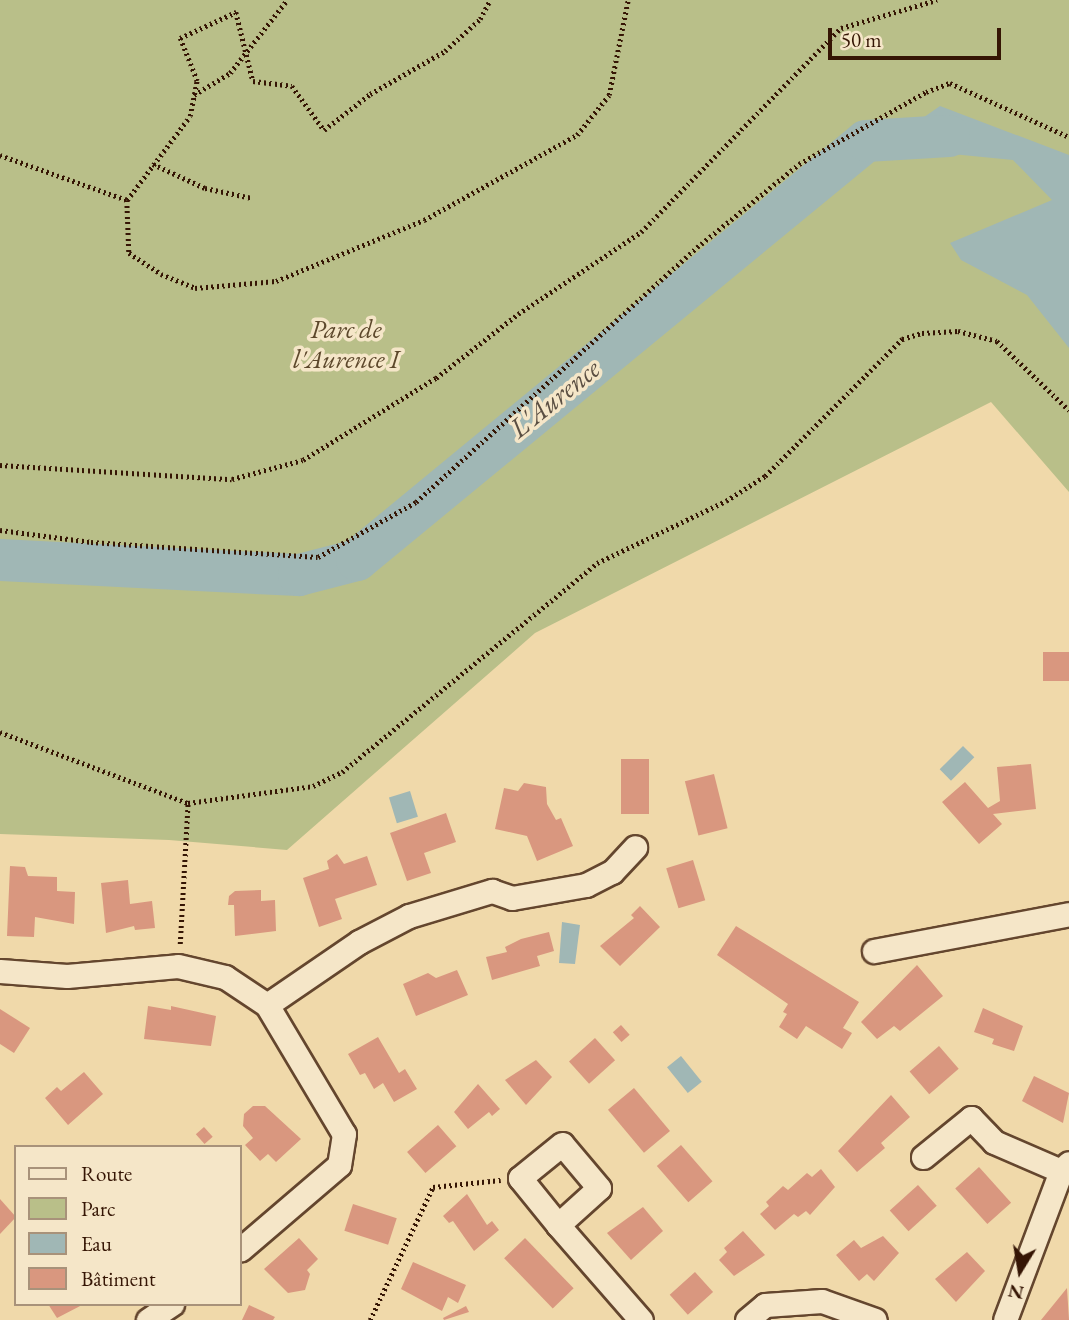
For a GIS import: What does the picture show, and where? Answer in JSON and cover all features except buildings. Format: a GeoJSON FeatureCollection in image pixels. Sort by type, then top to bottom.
{"type":"FeatureCollection","features":[{"type":"Feature","properties":{"kind":"street"},"geometry":{"type":"LineString","coordinates":[[267,1006],[359,942],[409,916],[492,891],[512,898],[586,885],[612,872],[635,848]]}},
{"type":"Feature","properties":{"kind":"street"},"geometry":{"type":"LineString","coordinates":[[874,951],[1069,914]]}},
{"type":"Feature","properties":{"kind":"street"},"geometry":{"type":"LineString","coordinates":[[0,971],[67,976],[178,965],[225,977],[267,1006],[344,1134],[340,1165],[242,1248]]}},
{"type":"Feature","properties":{"kind":"street"},"geometry":{"type":"LineString","coordinates":[[923,1157],[971,1118],[994,1142],[1065,1167],[1004,1320]]}},
{"type":"Feature","properties":{"kind":"street"},"geometry":{"type":"LineString","coordinates":[[558,1225],[599,1188],[562,1144],[520,1178],[558,1225],[641,1320]]}},
{"type":"Feature","properties":{"kind":"street"},"geometry":{"type":"LineString","coordinates":[[747,1320],[765,1305],[822,1301],[874,1320]]}},
{"type":"Feature","properties":{"kind":"street"},"geometry":{"type":"LineString","coordinates":[[148,1320],[169,1306]]}},
{"type":"Feature","properties":{"kind":"path"},"geometry":{"type":"LineString","coordinates":[[194,95],[230,73],[287,0]]}},
{"type":"Feature","properties":{"kind":"path"},"geometry":{"type":"LineString","coordinates":[[490,0],[480,19],[445,51],[370,94],[324,130],[292,86],[253,81],[236,12],[180,38],[197,81],[190,116],[127,200],[129,253],[161,274],[195,288],[276,281],[424,220],[577,135],[609,95],[628,0]]}},
{"type":"Feature","properties":{"kind":"path"},"geometry":{"type":"LineString","coordinates":[[0,465],[232,479],[303,460],[436,378],[518,314],[641,232],[841,28],[937,0]]}},
{"type":"Feature","properties":{"kind":"path"},"geometry":{"type":"LineString","coordinates":[[0,530],[92,542],[318,557],[416,502],[701,244],[799,164],[926,92],[950,83],[1069,137]]}},
{"type":"Feature","properties":{"kind":"path"},"geometry":{"type":"LineString","coordinates":[[0,155],[127,200]]}},
{"type":"Feature","properties":{"kind":"path"},"geometry":{"type":"LineString","coordinates":[[153,164],[205,188],[252,198]]}},
{"type":"Feature","properties":{"kind":"path"},"geometry":{"type":"LineString","coordinates":[[0,732],[188,803],[281,794],[342,772],[597,563],[726,501],[765,476],[902,339],[922,332],[958,331],[997,341],[1069,410]]}},
{"type":"Feature","properties":{"kind":"path"},"geometry":{"type":"LineString","coordinates":[[178,965],[188,803]]}},
{"type":"Feature","properties":{"kind":"path"},"geometry":{"type":"LineString","coordinates":[[370,1320],[433,1187],[520,1178]]}},
{"type":"Feature","properties":{"kind":"green space","name":"Parc de l'Aurence I"},"geometry":{"type":"Polygon","coordinates":[[[0,0],[1069,0],[1069,492],[991,402],[535,633],[287,850],[169,840],[0,834],[0,0]]]}},
{"type":"Feature","properties":{"kind":"water"},"geometry":{"type":"Polygon","coordinates":[[[940,106],[1069,155],[1069,348],[1027,295],[961,260],[950,243],[1052,200],[1013,160],[881,147],[940,106]]]}},
{"type":"Feature","properties":{"kind":"water"},"geometry":{"type":"Polygon","coordinates":[[[963,746],[974,757],[951,781],[940,769],[963,746]]]}},
{"type":"Feature","properties":{"kind":"water"},"geometry":{"type":"Polygon","coordinates":[[[410,791],[418,817],[397,823],[389,797],[410,791]]]}},
{"type":"Feature","properties":{"kind":"water"},"geometry":{"type":"Polygon","coordinates":[[[562,922],[580,925],[575,964],[559,963],[562,922]]]}},
{"type":"Feature","properties":{"kind":"water"},"geometry":{"type":"Polygon","coordinates":[[[681,1056],[702,1082],[688,1093],[667,1067],[681,1056]]]}},
{"type":"Feature","properties":{"kind":"waterway","name":"L'Aurence"},"geometry":{"type":"LineString","coordinates":[[0,560],[299,575],[357,560],[866,141],[949,136]]}}]}
